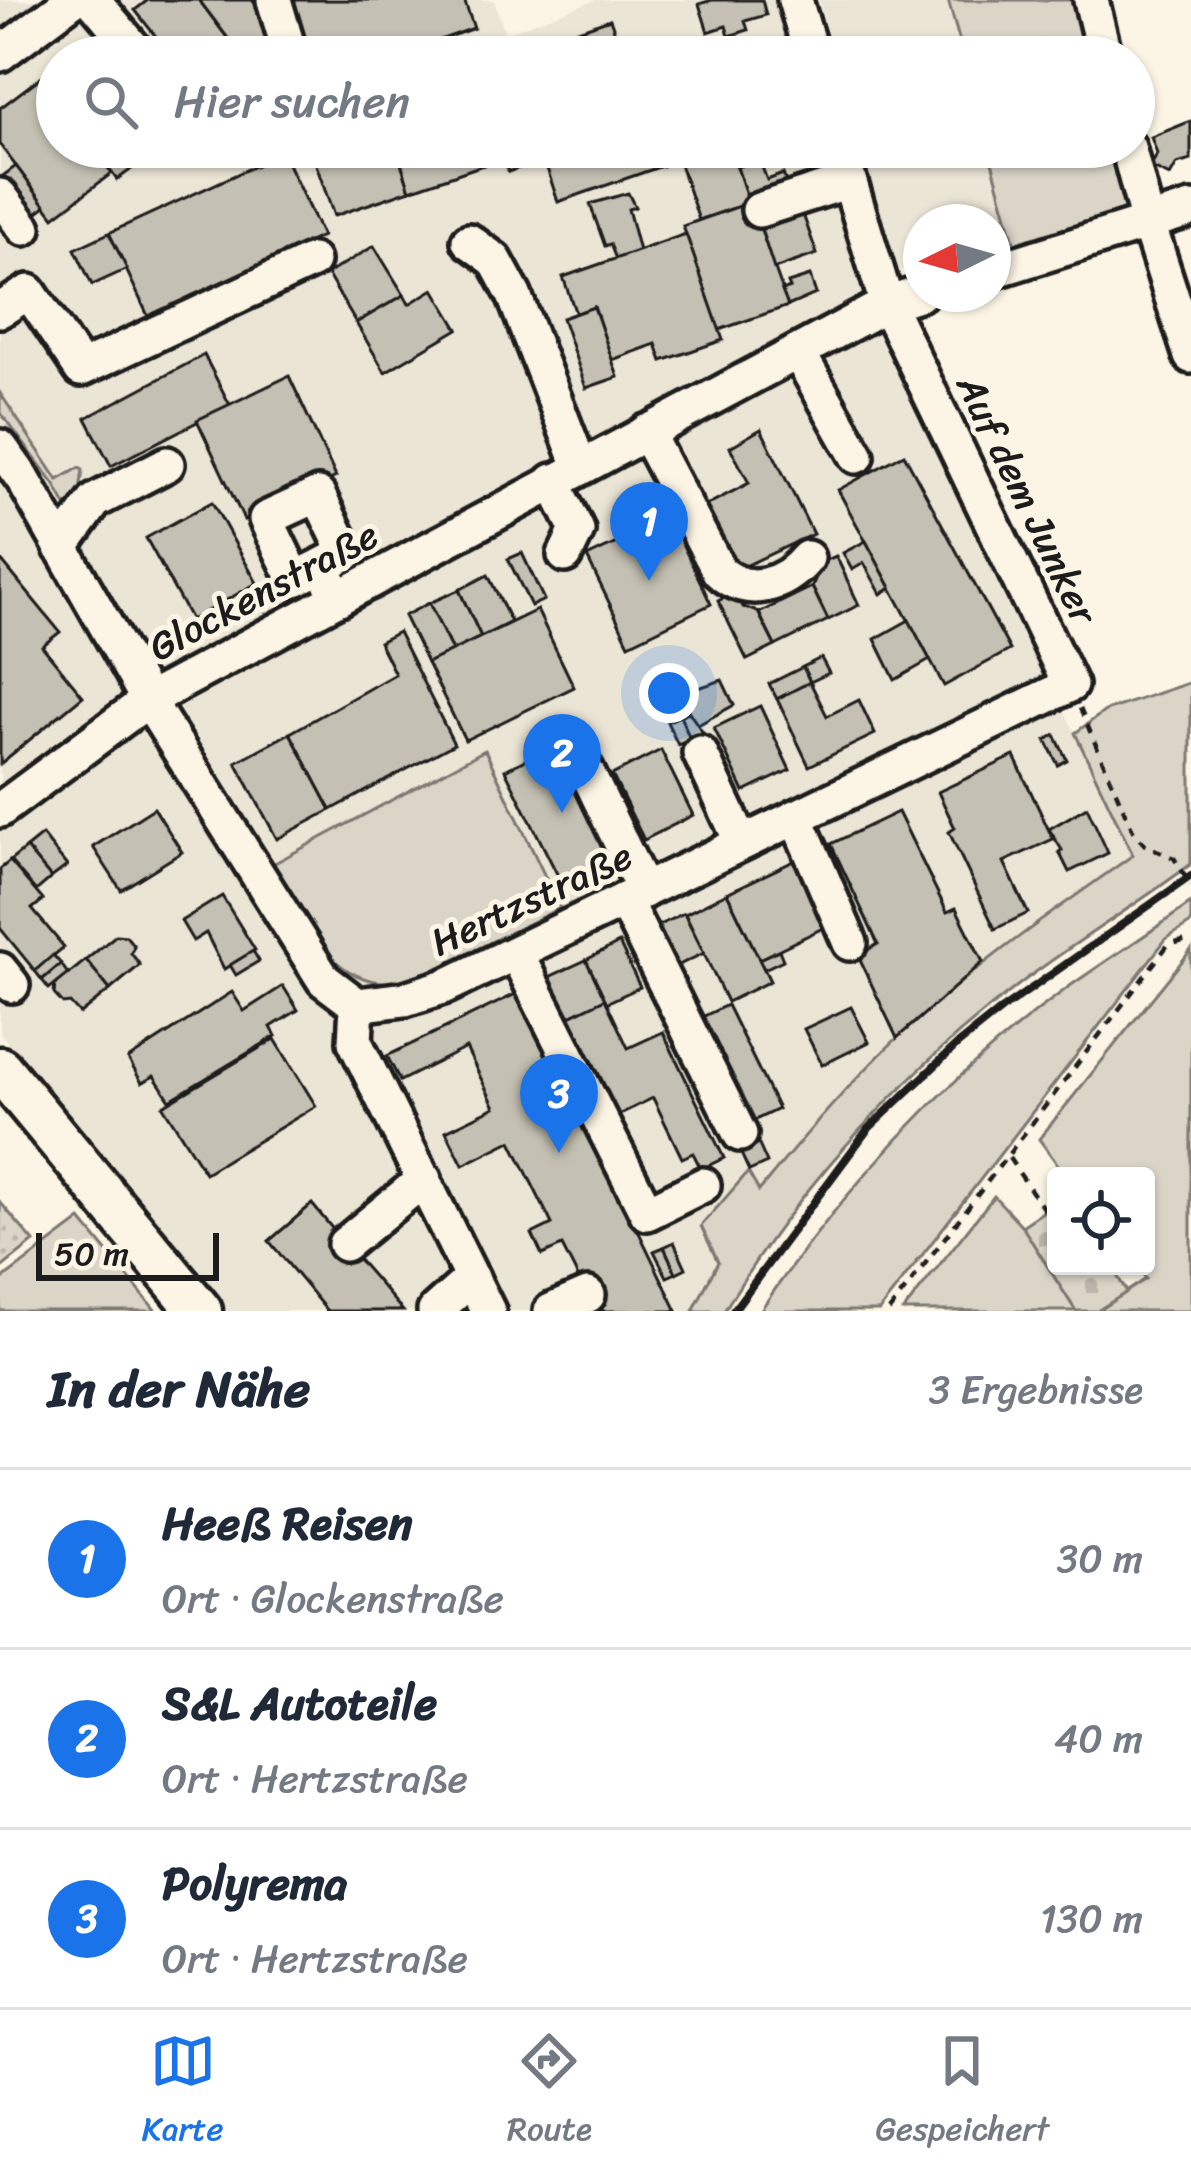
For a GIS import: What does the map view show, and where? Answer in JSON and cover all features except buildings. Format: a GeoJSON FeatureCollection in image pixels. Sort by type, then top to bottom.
{"type":"FeatureCollection","features":[{"type":"Feature","properties":{"kind":"main road"},"geometry":{"type":"LineString","coordinates":[[0,1069],[200,1311]]}},
{"type":"Feature","properties":{"kind":"street"},"geometry":{"type":"LineString","coordinates":[[2,50],[72,0]]}},
{"type":"Feature","properties":{"kind":"street"},"geometry":{"type":"LineString","coordinates":[[93,0],[123,36]]}},
{"type":"Feature","properties":{"kind":"street"},"geometry":{"type":"LineString","coordinates":[[274,0],[285,36]]}},
{"type":"Feature","properties":{"kind":"street"},"geometry":{"type":"LineString","coordinates":[[796,0],[806,36]]}},
{"type":"Feature","properties":{"kind":"street"},"geometry":{"type":"LineString","coordinates":[[1091,0],[1100,36]]}},
{"type":"Feature","properties":{"kind":"street","name":"Auf dem Junker"},"geometry":{"type":"LineString","coordinates":[[845,168],[887,304],[1070,685]]}},
{"type":"Feature","properties":{"kind":"street"},"geometry":{"type":"LineString","coordinates":[[1134,168],[1191,356]]}},
{"type":"Feature","properties":{"kind":"street"},"geometry":{"type":"LineString","coordinates":[[759,210],[849,181]]}},
{"type":"Feature","properties":{"kind":"street"},"geometry":{"type":"LineString","coordinates":[[0,196],[24,228]]}},
{"type":"Feature","properties":{"kind":"street"},"geometry":{"type":"LineString","coordinates":[[1011,265],[1191,209]]}},
{"type":"Feature","properties":{"kind":"street"},"geometry":{"type":"LineString","coordinates":[[469,241],[496,260],[514,295],[566,474],[577,530],[565,555]]}},
{"type":"Feature","properties":{"kind":"street"},"geometry":{"type":"LineString","coordinates":[[0,310],[29,292],[81,368],[312,261]]}},
{"type":"Feature","properties":{"kind":"street","name":"Glockenstraße"},"geometry":{"type":"LineString","coordinates":[[0,810],[148,700],[903,299]]}},
{"type":"Feature","properties":{"kind":"street"},"geometry":{"type":"LineString","coordinates":[[798,352],[857,456]]}},
{"type":"Feature","properties":{"kind":"street"},"geometry":{"type":"LineString","coordinates":[[646,432],[719,571],[730,582],[773,583],[794,575],[807,558]]}},
{"type":"Feature","properties":{"kind":"street"},"geometry":{"type":"LineString","coordinates":[[0,447],[148,700],[301,947],[324,980],[357,1005],[355,1042],[488,1311]]}},
{"type":"Feature","properties":{"kind":"street"},"geometry":{"type":"LineString","coordinates":[[61,548],[95,501],[167,464]]}},
{"type":"Feature","properties":{"kind":"street"},"geometry":{"type":"LineString","coordinates":[[321,566],[338,598]]}},
{"type":"Feature","properties":{"kind":"street","name":"Hertzstraße"},"geometry":{"type":"LineString","coordinates":[[357,1005],[405,999],[446,986],[1070,685]]}},
{"type":"Feature","properties":{"kind":"street"},"geometry":{"type":"LineString","coordinates":[[700,753],[742,843]]}},
{"type":"Feature","properties":{"kind":"street"},"geometry":{"type":"LineString","coordinates":[[585,768],[634,896],[740,1134]]}},
{"type":"Feature","properties":{"kind":"street"},"geometry":{"type":"LineString","coordinates":[[796,817],[850,943]]}},
{"type":"Feature","properties":{"kind":"street"},"geometry":{"type":"LineString","coordinates":[[516,953],[647,1213],[704,1185]]}},
{"type":"Feature","properties":{"kind":"street"},"geometry":{"type":"LineString","coordinates":[[345,1244],[424,1179]]}},
{"type":"Feature","properties":{"kind":"street"},"geometry":{"type":"LineString","coordinates":[[435,1311],[472,1278]]}},
{"type":"Feature","properties":{"kind":"street"},"geometry":{"type":"LineString","coordinates":[[551,1311],[588,1295]]}},
{"type":"Feature","properties":{"kind":"path"},"geometry":{"type":"LineString","coordinates":[[1070,685],[1134,833],[1145,845],[1174,858],[1191,885]]}},
{"type":"Feature","properties":{"kind":"path"},"geometry":{"type":"LineString","coordinates":[[889,1311],[1168,945],[1191,939]]}},
{"type":"Feature","properties":{"kind":"path"},"geometry":{"type":"LineString","coordinates":[[1009,1158],[1045,1210]]}},
{"type":"Feature","properties":{"kind":"shaded area"},"geometry":{"type":"Polygon","coordinates":[[[0,0],[494,0],[505,33],[596,0],[778,0],[789,36],[36,36],[36,168],[994,168],[1004,204],[903,204],[903,270],[898,269],[903,312],[911,312],[970,515],[1134,855],[937,1003],[853,1081],[759,1191],[749,1173],[718,1262],[693,1311],[224,1311],[0,1033],[0,0]]]}},
{"type":"Feature","properties":{"kind":"shaded area"},"geometry":{"type":"Polygon","coordinates":[[[818,0],[948,0],[958,36],[829,36],[818,0]]]}},
{"type":"Feature","properties":{"kind":"green space"},"geometry":{"type":"Polygon","coordinates":[[[948,0],[1082,0],[1091,36],[958,36],[948,0]]]}},
{"type":"Feature","properties":{"kind":"green space"},"geometry":{"type":"Polygon","coordinates":[[[994,168],[1125,168],[1135,207],[1015,246],[1011,204],[1004,204],[994,168]]]}},
{"type":"Feature","properties":{"kind":"green space"},"geometry":{"type":"Polygon","coordinates":[[[0,393],[58,480],[83,470],[77,513],[70,513],[55,485],[0,412],[0,393]]]}},
{"type":"Feature","properties":{"kind":"green space"},"geometry":{"type":"Polygon","coordinates":[[[1191,682],[1191,864],[1025,980],[939,1051],[822,1174],[786,1218],[724,1311],[693,1311],[718,1262],[701,1226],[748,1172],[759,1191],[876,1058],[922,1015],[1133,855],[1075,733],[1105,711],[1191,682]]]}},
{"type":"Feature","properties":{"kind":"green space"},"geometry":{"type":"Polygon","coordinates":[[[485,750],[560,908],[414,980],[386,983],[342,967],[311,932],[271,865],[485,750]]]}},
{"type":"Feature","properties":{"kind":"green space"},"geometry":{"type":"Polygon","coordinates":[[[1191,903],[1191,923],[1166,939],[879,1311],[760,1311],[827,1220],[940,1095],[1070,986],[1191,903]]]}},
{"type":"Feature","properties":{"kind":"green space"},"geometry":{"type":"Polygon","coordinates":[[[1191,950],[1191,1311],[1097,1311],[1146,1279],[1143,1275],[1155,1275],[1155,1167],[1059,1167],[1039,1139],[1191,950]]]}},
{"type":"Feature","properties":{"kind":"green space"},"geometry":{"type":"Polygon","coordinates":[[[994,1196],[1022,1226],[1047,1265],[1047,1275],[1053,1275],[1076,1311],[903,1311],[994,1196]]]}},
{"type":"Feature","properties":{"kind":"green space"},"geometry":{"type":"Polygon","coordinates":[[[0,1202],[34,1242],[0,1269],[0,1202]]]}},
{"type":"Feature","properties":{"kind":"green space"},"geometry":{"type":"Polygon","coordinates":[[[1047,1209],[1047,1265],[1022,1226],[1047,1209]]]}},
{"type":"Feature","properties":{"kind":"green space"},"geometry":{"type":"Polygon","coordinates":[[[81,1220],[156,1311],[0,1311],[0,1281],[81,1220]]]}},
{"type":"Feature","properties":{"kind":"green space"},"geometry":{"type":"Polygon","coordinates":[[[1053,1275],[1117,1275],[1127,1292],[1097,1311],[1076,1311],[1053,1275]]]}},
{"type":"Feature","properties":{"kind":"railway"},"geometry":{"type":"LineString","coordinates":[[733,1311],[868,1129],[1002,1009],[1191,876]]}},
{"type":"Feature","properties":{"kind":"place","name":"Heeß Reisen"},"geometry":{"type":"Point","coordinates":[649,581]}},
{"type":"Feature","properties":{"kind":"place","name":"S&L Autoteile"},"geometry":{"type":"Point","coordinates":[562,813]}},
{"type":"Feature","properties":{"kind":"place","name":"Polyrema"},"geometry":{"type":"Point","coordinates":[559,1153]}}]}
